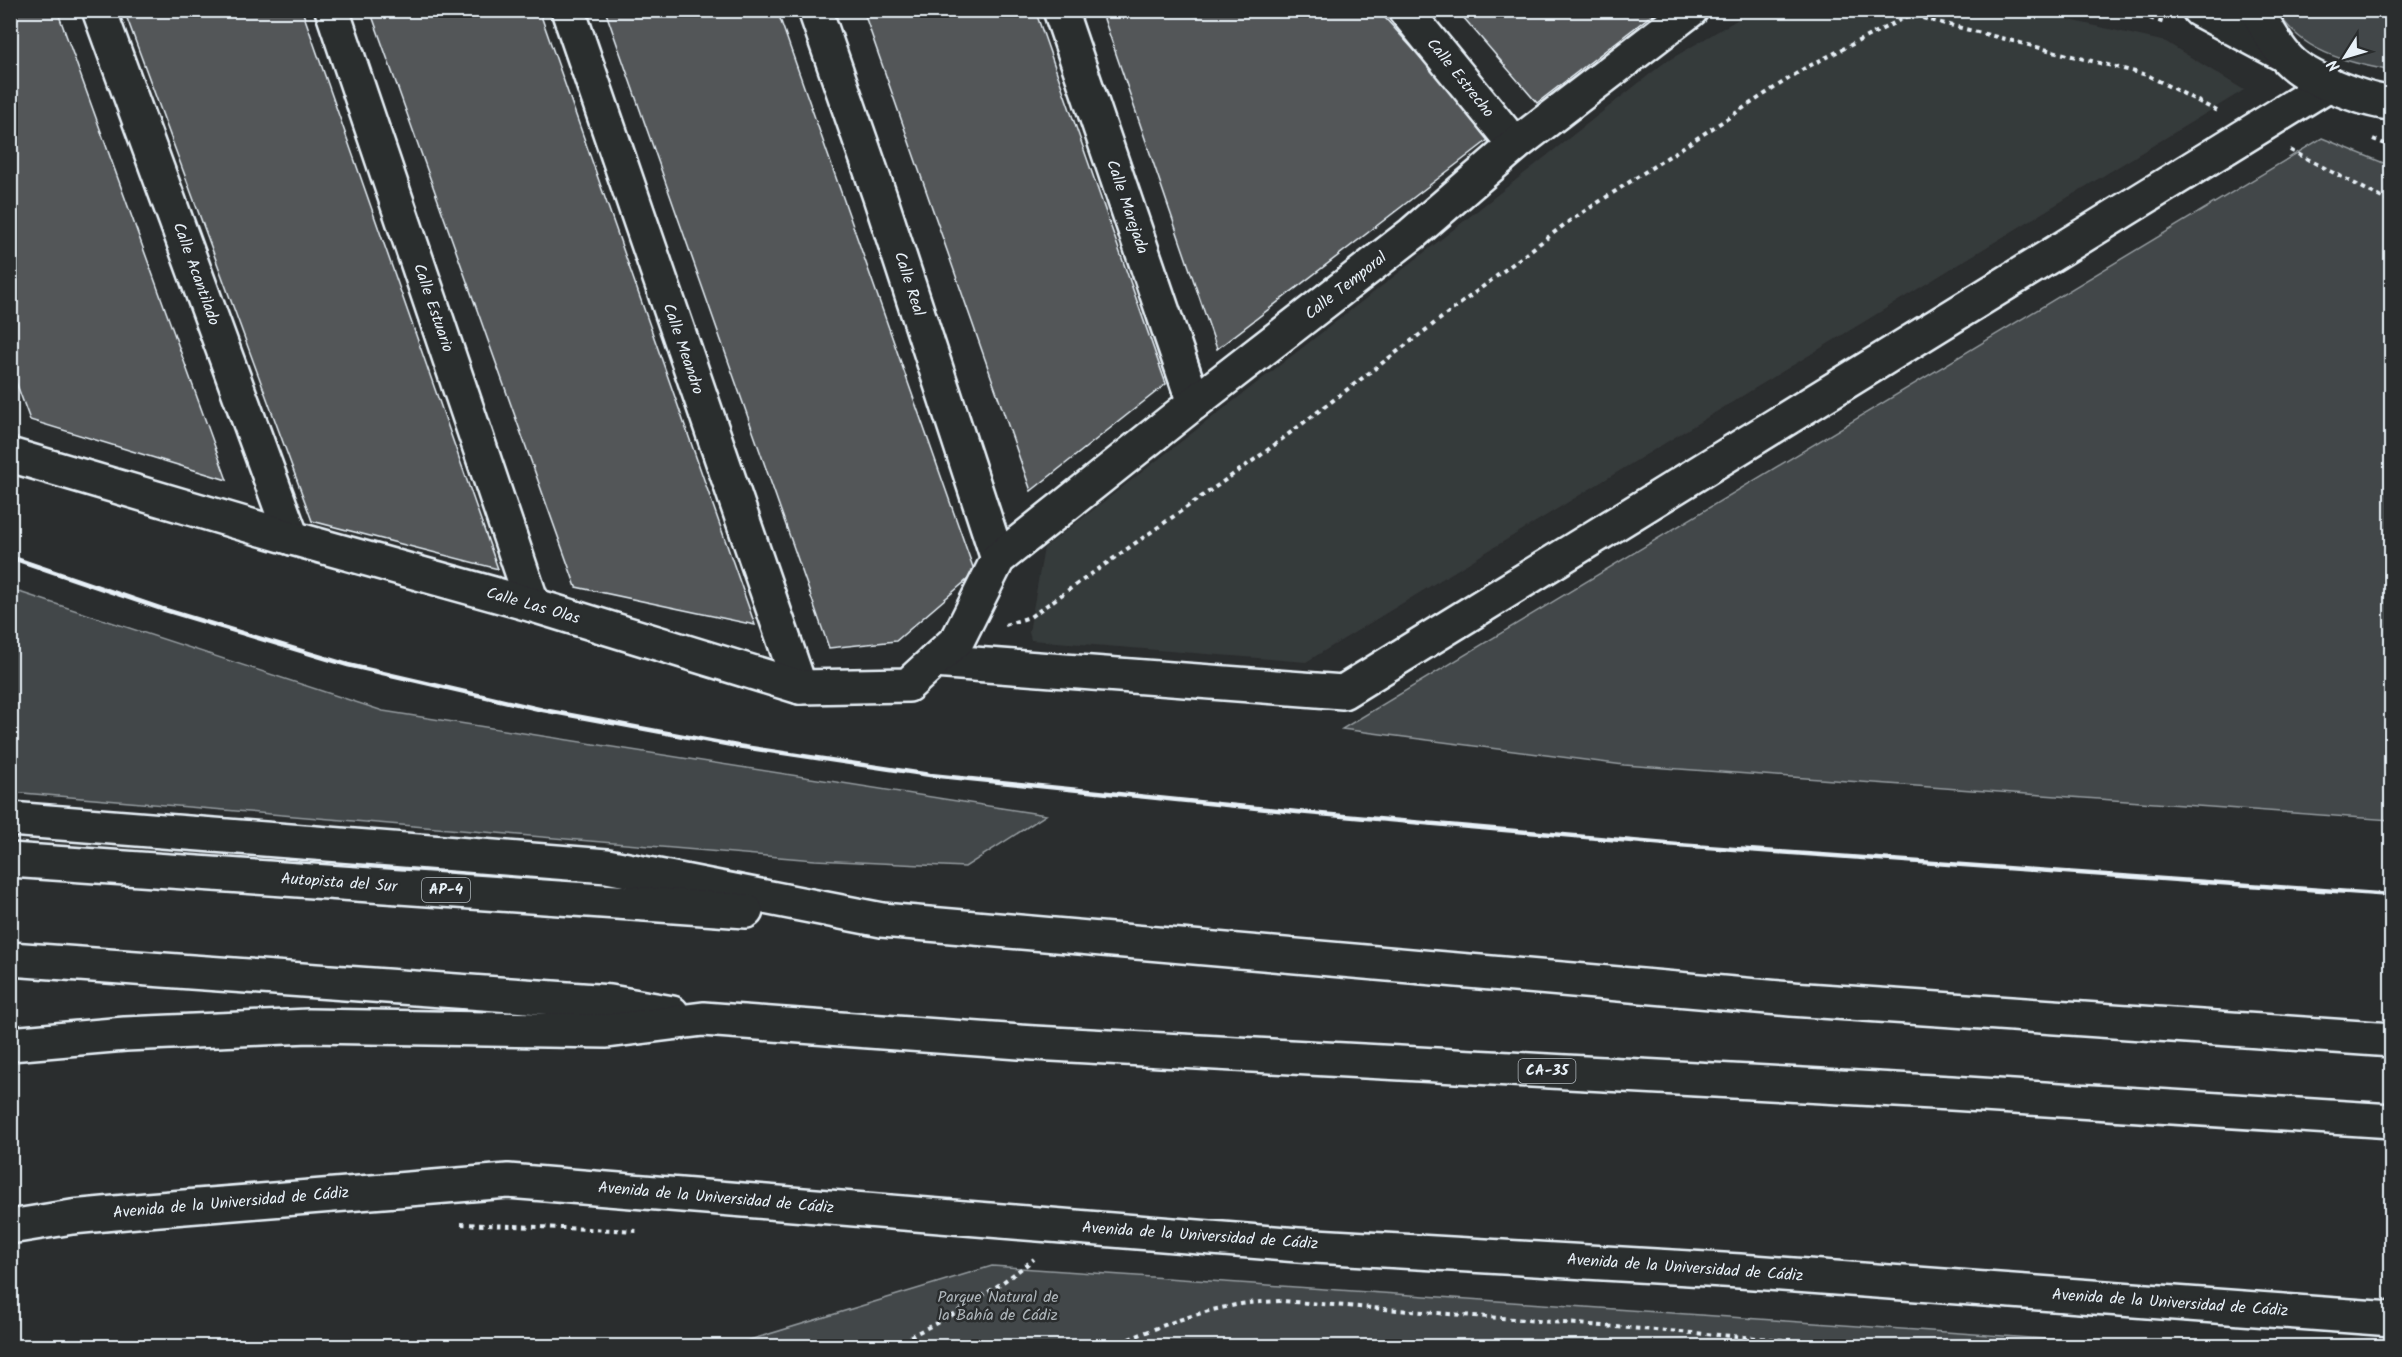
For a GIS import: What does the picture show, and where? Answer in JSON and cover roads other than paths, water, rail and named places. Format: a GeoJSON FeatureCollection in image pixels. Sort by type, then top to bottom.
{"type":"FeatureCollection","features":[{"type":"Feature","properties":{"kind":"main road","name":"Calle Acantilado"},"geometry":{"type":"LineString","coordinates":[[99,10],[292,538]]}},
{"type":"Feature","properties":{"kind":"main road","name":"Calle Estuario"},"geometry":{"type":"LineString","coordinates":[[332,10],[534,605]]}},
{"type":"Feature","properties":{"kind":"main road","name":"Calle Meandro"},"geometry":{"type":"LineString","coordinates":[[568,10],[800,687]]}},
{"type":"Feature","properties":{"kind":"main road","name":"Calle Real"},"geometry":{"type":"LineString","coordinates":[[815,10],[884,208],[998,559]]}},
{"type":"Feature","properties":{"kind":"main road","name":"Calle Marejada"},"geometry":{"type":"LineString","coordinates":[[1060,10],[1194,403]]}},
{"type":"Feature","properties":{"kind":"main road","name":"Calle Estrecho"},"geometry":{"type":"LineString","coordinates":[[1405,10],[1515,145]]}},
{"type":"Feature","properties":{"kind":"main road","name":"Calle Temporal"},"geometry":{"type":"LineString","coordinates":[[998,559],[1412,234],[1515,145],[1691,10]]}},
{"type":"Feature","properties":{"kind":"main road"},"geometry":{"type":"LineString","coordinates":[[2199,10],[2285,55]]}},
{"type":"Feature","properties":{"kind":"main road"},"geometry":{"type":"LineString","coordinates":[[2257,10],[2285,55],[2295,66],[2329,84],[2388,107]]}},
{"type":"Feature","properties":{"kind":"main road"},"geometry":{"type":"LineString","coordinates":[[934,661],[1342,692],[2329,84]]}},
{"type":"Feature","properties":{"kind":"main road","name":"Calle Las Olas"},"geometry":{"type":"LineString","coordinates":[[10,455],[292,538],[534,605],[800,687],[908,685],[958,639],[998,559]]}},
{"type":"Feature","properties":{"kind":"main road"},"geometry":{"type":"LineString","coordinates":[[10,819],[607,866],[882,920],[1791,999],[2391,1040]]}},
{"type":"Feature","properties":{"kind":"main road","name":"Autopista del Sur"},"geometry":{"type":"LineString","coordinates":[[10,860],[882,920]]}},
{"type":"Feature","properties":{"kind":"main road"},"geometry":{"type":"LineString","coordinates":[[10,959],[610,1002],[703,1019]]}},
{"type":"Feature","properties":{"kind":"main road"},"geometry":{"type":"LineString","coordinates":[[10,1044],[125,1034],[309,1026],[607,1031],[703,1019]]}},
{"type":"Feature","properties":{"kind":"main road","name":"CA-35"},"geometry":{"type":"LineString","coordinates":[[703,1019],[1034,1043],[1951,1093],[2391,1121]]}},
{"type":"Feature","properties":{"kind":"main road","name":"Avenida de la Universidad de Cádiz"},"geometry":{"type":"LineString","coordinates":[[10,1227],[72,1217],[147,1209],[508,1181],[1298,1245],[1740,1271],[2391,1319]]}},
{"type":"Feature","properties":{"kind":"railway"},"geometry":{"type":"LineString","coordinates":[[10,557],[162,609],[348,665],[543,710],[737,746],[930,775],[1297,812],[1678,845],[2392,895]]}},
{"type":"Feature","properties":{"kind":"park label","name":"Parque Natural de la Bahía de Cádiz"},"geometry":{"type":"Point","coordinates":[998,1306]}}]}
